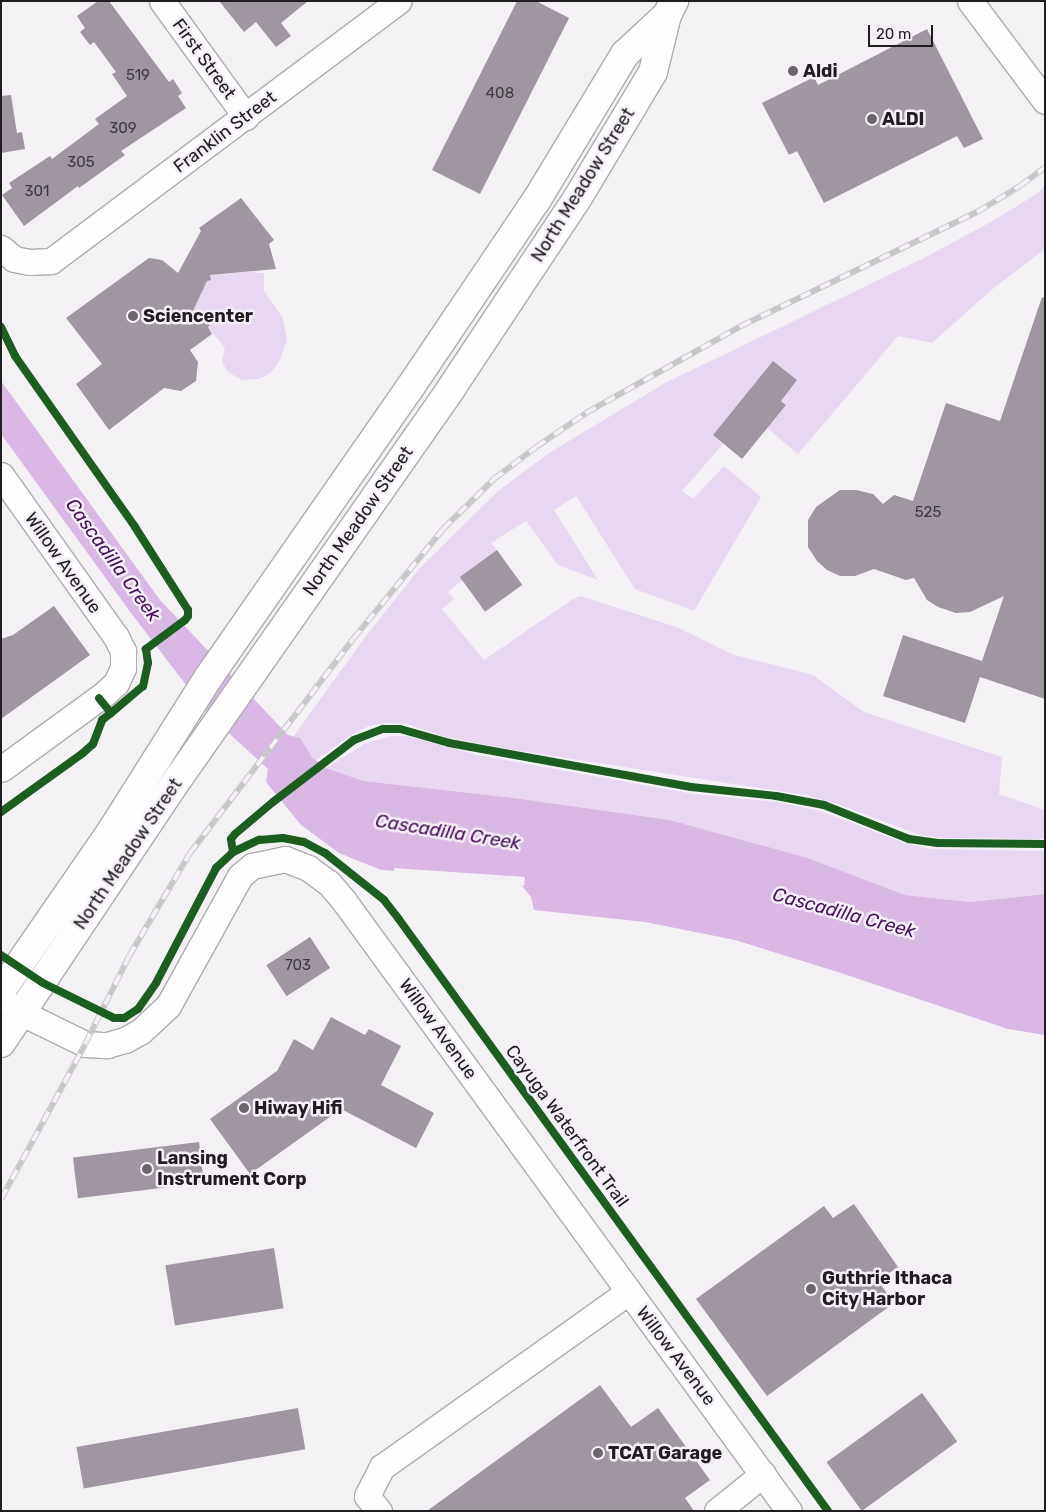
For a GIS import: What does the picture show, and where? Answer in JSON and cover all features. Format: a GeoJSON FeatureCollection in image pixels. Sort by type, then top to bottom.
{"type":"FeatureCollection","features":[{"type":"Feature","properties":{"kind":"highway","name":"North Meadow Street"},"geometry":{"type":"LineString","coordinates":[[1,991],[112,830],[166,741],[414,383],[530,209],[625,54],[670,8]]}},
{"type":"Feature","properties":{"kind":"highway","name":"North Meadow Street"},"geometry":{"type":"LineString","coordinates":[[1,1043],[12,1006],[193,757],[450,390],[577,199],[653,72],[670,8]]}},
{"type":"Feature","properties":{"kind":"street","name":"First Street"},"geometry":{"type":"LineString","coordinates":[[162,1],[246,117]]}},
{"type":"Feature","properties":{"kind":"street","name":"Franklin Street"},"geometry":{"type":"LineString","coordinates":[[1,248],[14,259],[30,262],[51,261],[246,117],[398,1]]}},
{"type":"Feature","properties":{"kind":"street"},"geometry":{"type":"LineString","coordinates":[[970,1],[1045,101]]}},
{"type":"Feature","properties":{"kind":"street","name":"Willow Avenue"},"geometry":{"type":"LineString","coordinates":[[1,476],[116,637],[122,651],[123,668],[116,683],[1,769]]}},
{"type":"Feature","properties":{"kind":"street","name":"Willow Avenue"},"geometry":{"type":"LineString","coordinates":[[12,1006],[85,1044],[108,1045],[125,1040],[141,1031],[168,1006],[240,876],[252,866],[285,859],[308,868],[328,883],[350,909],[789,1511]]}},
{"type":"Feature","properties":{"kind":"street"},"geometry":{"type":"LineString","coordinates":[[379,1511],[367,1496],[382,1467],[628,1292]]}},
{"type":"Feature","properties":{"kind":"street"},"geometry":{"type":"LineString","coordinates":[[717,1511],[763,1474]]}},
{"type":"Feature","properties":{"kind":"shaded area"},"geometry":{"type":"Polygon","coordinates":[[[1045,185],[1045,249],[995,287],[932,343],[898,336],[798,454],[767,428],[786,404],[756,382],[713,435],[723,444],[682,491],[693,499],[724,466],[761,497],[694,611],[635,589],[576,496],[554,510],[598,580],[558,565],[526,521],[491,543],[497,550],[448,592],[454,599],[442,609],[484,660],[573,599],[581,596],[679,628],[734,655],[813,675],[864,712],[1002,757],[999,794],[1045,810],[1045,839],[943,838],[920,835],[835,803],[805,795],[508,749],[446,737],[407,724],[387,723],[369,726],[353,734],[316,760],[304,747],[300,738],[293,737],[366,636],[420,568],[498,491],[549,453],[665,383],[926,257],[996,219],[1038,193],[1045,185]]]}},
{"type":"Feature","properties":{"kind":"shaded area"},"geometry":{"type":"Polygon","coordinates":[[[256,271],[256,273],[264,273],[264,291],[283,318],[287,340],[280,360],[271,373],[258,379],[242,380],[228,372],[222,362],[225,348],[208,327],[210,325],[192,313],[200,297],[195,295],[210,275],[256,271]]]}},
{"type":"Feature","properties":{"kind":"shaded area"},"geometry":{"type":"Polygon","coordinates":[[[392,736],[407,736],[477,755],[694,794],[777,802],[820,811],[905,843],[931,849],[1045,851],[1045,894],[970,902],[905,895],[808,858],[670,820],[514,798],[364,781],[326,768],[366,743],[392,736]]]}},
{"type":"Feature","properties":{"kind":"water","name":"Cascadilla Creek"},"geometry":{"type":"Polygon","coordinates":[[[1,381],[160,600],[288,735],[300,738],[312,757],[326,768],[364,781],[514,798],[670,820],[808,858],[905,895],[970,902],[1045,894],[1045,1035],[1008,1029],[735,940],[645,922],[534,910],[531,897],[523,887],[507,879],[381,870],[339,853],[301,825],[266,782],[268,769],[209,715],[131,613],[1,434],[1,381]]]}},
{"type":"Feature","properties":{"kind":"pier"},"geometry":{"type":"Polygon","coordinates":[[[394,868],[525,877],[524,886],[514,885],[507,881],[394,873],[394,868]]]}},
{"type":"Feature","properties":{"kind":"building"},"geometry":{"type":"Polygon","coordinates":[[[98,1],[109,1],[169,82],[173,79],[182,93],[178,96],[186,108],[121,151],[125,155],[79,188],[78,186],[24,226],[2,195],[12,188],[9,183],[50,156],[52,159],[99,124],[95,119],[127,96],[112,74],[116,72],[94,42],[90,45],[80,32],[85,28],[77,16],[98,1]]]}},
{"type":"Feature","properties":{"kind":"building"},"geometry":{"type":"Polygon","coordinates":[[[219,1],[308,1],[281,23],[291,36],[276,47],[256,22],[244,32],[219,1]]]}},
{"type":"Feature","properties":{"kind":"building"},"geometry":{"type":"Polygon","coordinates":[[[517,1],[536,1],[569,18],[480,194],[432,170],[517,1]]]}},
{"type":"Feature","properties":{"kind":"building","name":"ALDI"},"geometry":{"type":"Polygon","coordinates":[[[927,29],[983,139],[964,148],[957,136],[824,203],[797,151],[789,155],[762,103],[814,77],[818,85],[927,29]]]}},
{"type":"Feature","properties":{"kind":"building"},"geometry":{"type":"Polygon","coordinates":[[[11,95],[17,133],[22,132],[25,149],[1,153],[1,96],[11,95]]]}},
{"type":"Feature","properties":{"kind":"building","name":"Sciencenter"},"geometry":{"type":"Polygon","coordinates":[[[241,198],[274,240],[269,244],[276,269],[210,275],[211,280],[207,281],[192,313],[210,325],[208,327],[212,334],[190,350],[198,362],[196,381],[181,391],[164,388],[109,430],[76,384],[102,364],[66,318],[149,258],[162,260],[178,273],[201,231],[199,228],[241,198]]]}},
{"type":"Feature","properties":{"kind":"building"},"geometry":{"type":"Polygon","coordinates":[[[1042,297],[1045,298],[1045,699],[980,677],[965,723],[883,696],[903,635],[982,661],[1004,596],[970,612],[956,613],[938,607],[927,600],[914,578],[906,580],[874,569],[855,576],[840,576],[827,570],[817,561],[808,547],[808,520],[816,507],[840,490],[856,490],[873,494],[883,504],[894,495],[913,501],[946,403],[1000,421],[1042,297]]]}},
{"type":"Feature","properties":{"kind":"building"},"geometry":{"type":"Polygon","coordinates":[[[773,361],[797,380],[781,401],[786,405],[742,459],[713,435],[773,361]]]}},
{"type":"Feature","properties":{"kind":"building"},"geometry":{"type":"Polygon","coordinates":[[[497,550],[522,585],[485,612],[460,577],[497,550]]]}},
{"type":"Feature","properties":{"kind":"building"},"geometry":{"type":"Polygon","coordinates":[[[54,606],[90,655],[1,719],[1,639],[13,635],[54,606]]]}},
{"type":"Feature","properties":{"kind":"building"},"geometry":{"type":"Polygon","coordinates":[[[310,937],[330,968],[287,996],[266,965],[310,937]]]}},
{"type":"Feature","properties":{"kind":"building"},"geometry":{"type":"Polygon","coordinates":[[[331,1017],[365,1035],[369,1029],[401,1046],[381,1085],[434,1113],[416,1148],[341,1109],[250,1174],[210,1119],[277,1071],[294,1039],[313,1050],[331,1017]]]}},
{"type":"Feature","properties":{"kind":"building"},"geometry":{"type":"Polygon","coordinates":[[[199,1142],[204,1183],[78,1198],[73,1157],[199,1142]]]}},
{"type":"Feature","properties":{"kind":"building"},"geometry":{"type":"Polygon","coordinates":[[[854,1204],[898,1267],[878,1281],[894,1303],[767,1396],[696,1299],[824,1206],[833,1218],[854,1204]]]}},
{"type":"Feature","properties":{"kind":"building"},"geometry":{"type":"Polygon","coordinates":[[[274,1248],[284,1308],[175,1325],[165,1265],[274,1248]]]}},
{"type":"Feature","properties":{"kind":"building","name":"TCAT Garage"},"geometry":{"type":"Polygon","coordinates":[[[600,1385],[631,1427],[658,1408],[710,1480],[685,1498],[694,1511],[427,1511],[600,1385]]]}},
{"type":"Feature","properties":{"kind":"building"},"geometry":{"type":"Polygon","coordinates":[[[922,1393],[957,1442],[862,1511],[827,1462],[922,1393]]]}},
{"type":"Feature","properties":{"kind":"building"},"geometry":{"type":"Polygon","coordinates":[[[298,1408],[305,1449],[84,1488],[76,1447],[298,1408]]]}},
{"type":"Feature","properties":{"kind":"railway"},"geometry":{"type":"LineString","coordinates":[[1,1199],[85,1044],[129,956],[190,853],[353,639],[443,529],[494,479],[536,447],[586,413],[741,326],[977,212],[1020,186],[1045,167]]}},
{"type":"Feature","properties":{"kind":"cycle path"},"geometry":{"type":"LineString","coordinates":[[1,327],[15,356],[135,527],[188,610],[188,616],[185,620],[146,649],[148,663],[143,686],[111,713],[99,698]]}},
{"type":"Feature","properties":{"kind":"cycle path"},"geometry":{"type":"LineString","coordinates":[[1,812],[83,753],[93,744],[102,720],[111,713]]}},
{"type":"Feature","properties":{"kind":"cycle path"},"geometry":{"type":"LineString","coordinates":[[233,852],[231,839],[273,802],[354,740],[383,729],[400,729],[449,743],[691,787],[776,796],[824,805],[909,839],[938,843],[1045,844]]}},
{"type":"Feature","properties":{"kind":"cycle path","name":"Cayuga Waterfront Trail"},"geometry":{"type":"LineString","coordinates":[[1,955],[43,983],[114,1018],[124,1018],[138,1009],[156,983],[216,868],[233,852],[259,840],[283,838],[304,842],[325,853],[384,900],[398,918],[828,1511]]}},
{"type":"Feature","properties":{"kind":"place","name":"Aldi"},"geometry":{"type":"Point","coordinates":[793,71]}},
{"type":"Feature","properties":{"kind":"place","name":"ALDI"},"geometry":{"type":"Point","coordinates":[872,119]}},
{"type":"Feature","properties":{"kind":"place","name":"Sciencenter"},"geometry":{"type":"Point","coordinates":[133,316]}},
{"type":"Feature","properties":{"kind":"place","name":"Hiway Hifi"},"geometry":{"type":"Point","coordinates":[244,1108]}},
{"type":"Feature","properties":{"kind":"place","name":"Lansing Instrument Corp"},"geometry":{"type":"Point","coordinates":[147,1169]}},
{"type":"Feature","properties":{"kind":"place","name":"Guthrie Ithaca City Harbor"},"geometry":{"type":"Point","coordinates":[811,1289]}},
{"type":"Feature","properties":{"kind":"place","name":"TCAT Garage"},"geometry":{"type":"Point","coordinates":[598,1453]}}]}
